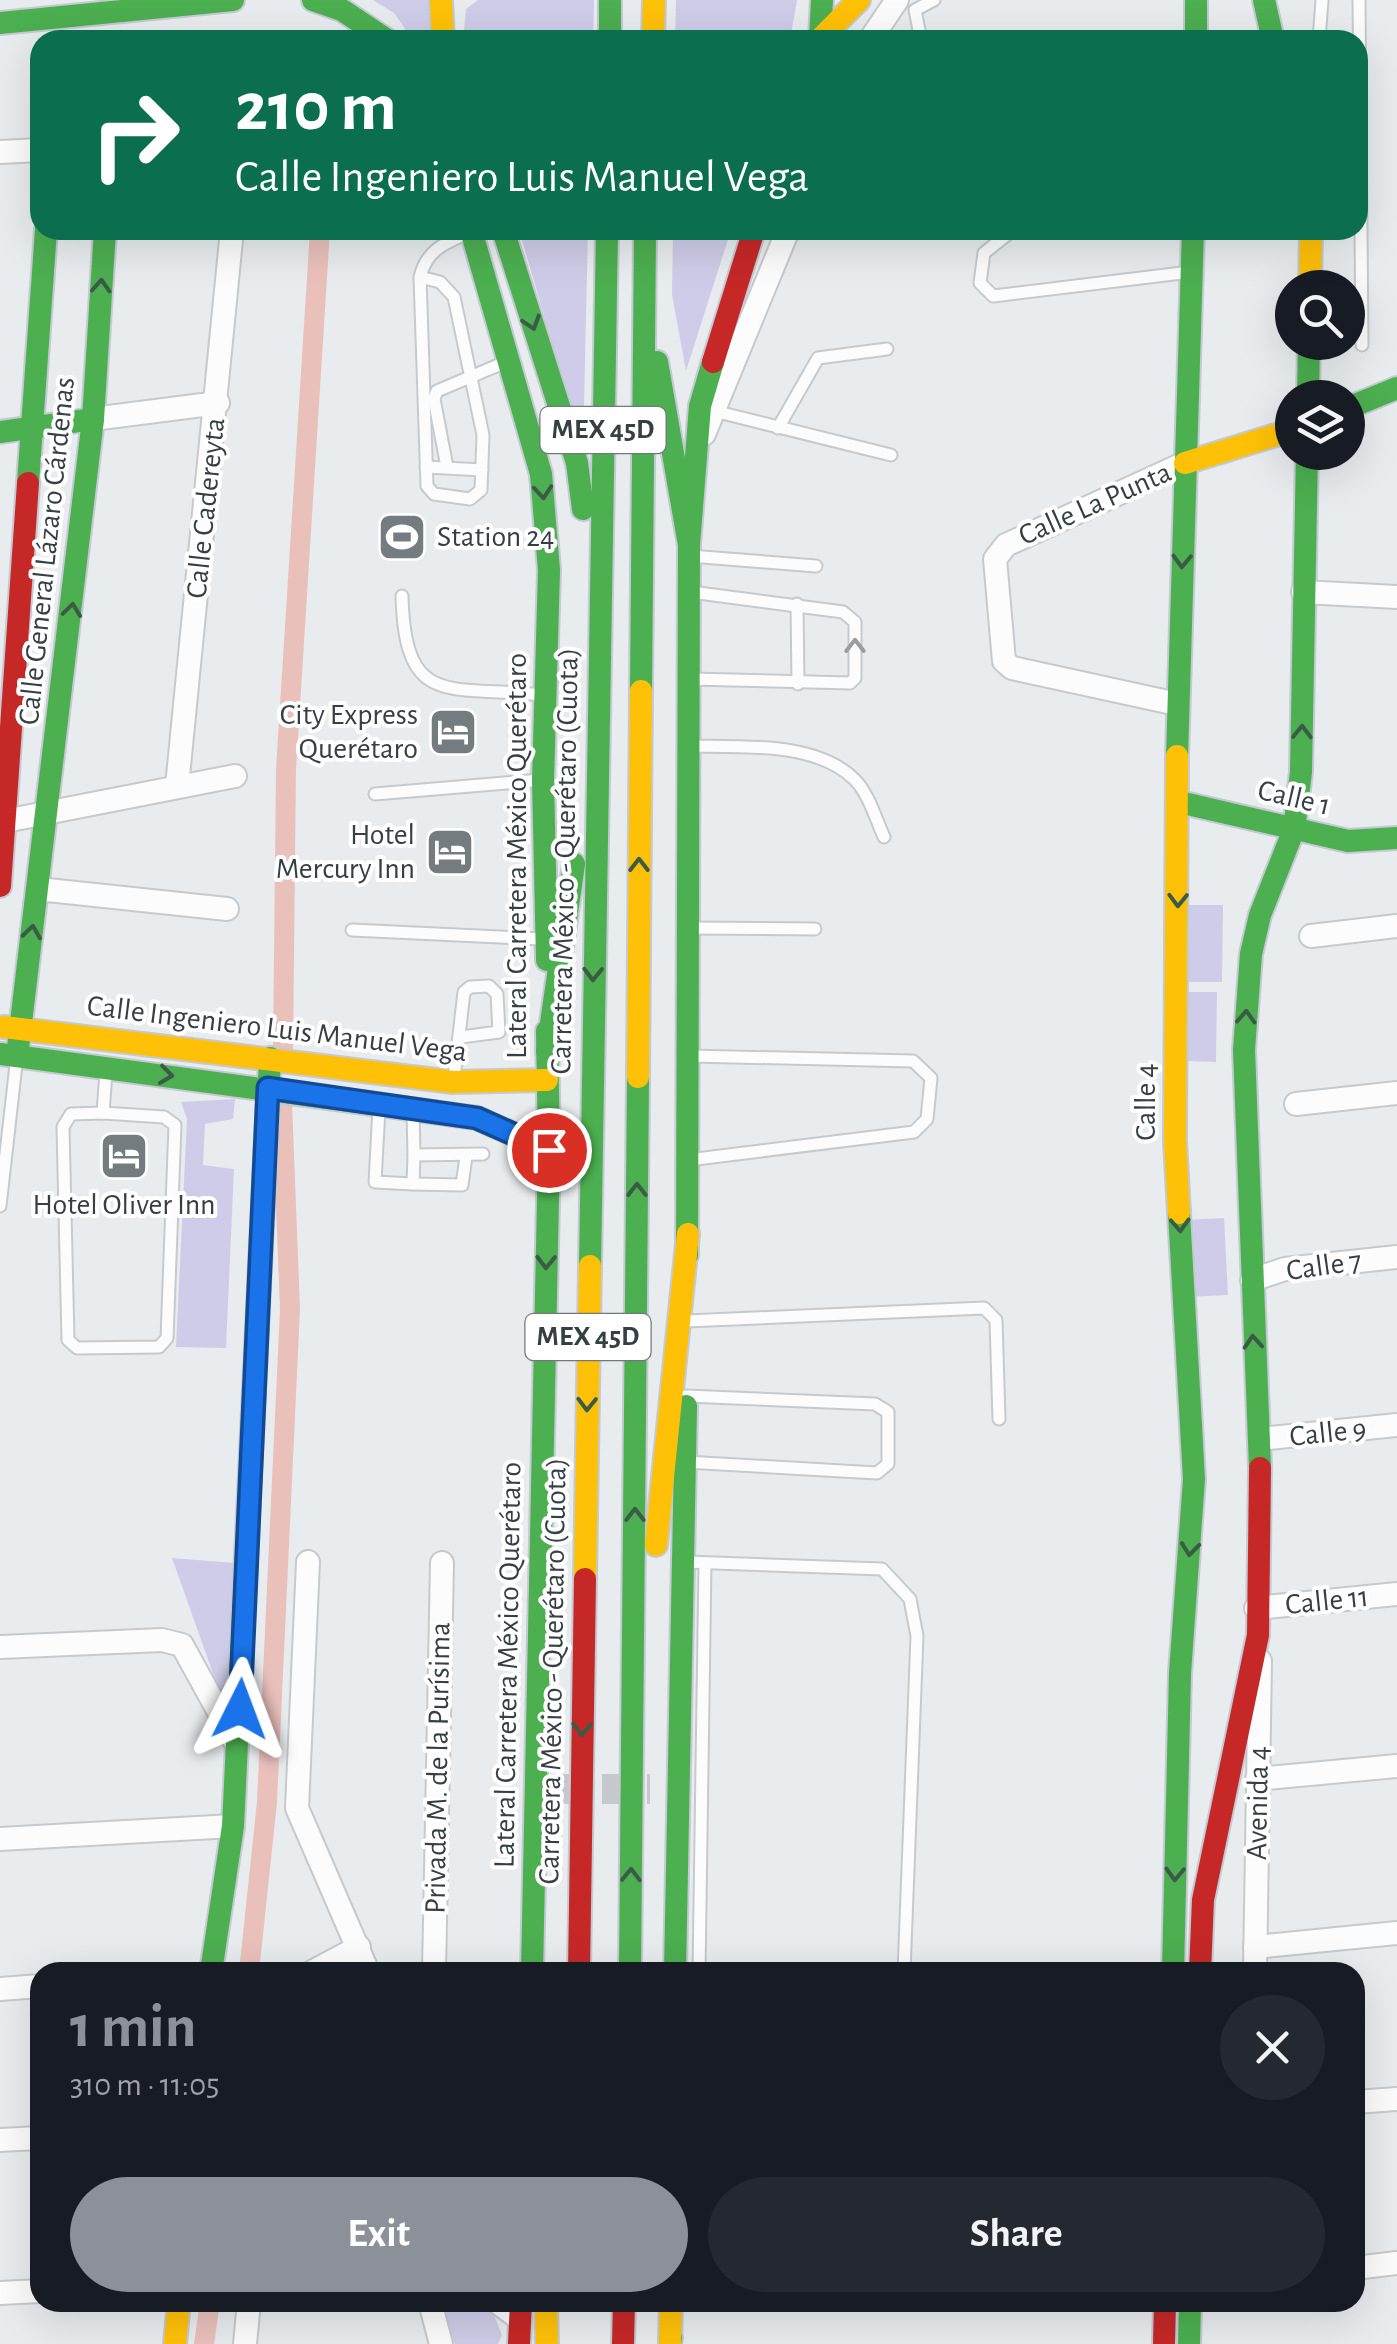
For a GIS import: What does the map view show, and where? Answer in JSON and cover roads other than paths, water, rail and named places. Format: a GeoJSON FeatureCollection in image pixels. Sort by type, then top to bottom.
{"type":"FeatureCollection","features":[{"type":"Feature","properties":{"kind":"main road"},"geometry":{"type":"LineString","coordinates":[[0,23],[233,0]]}},
{"type":"Feature","properties":{"kind":"main road"},"geometry":{"type":"LineString","coordinates":[[313,0],[342,10],[371,30]]}},
{"type":"Feature","properties":{"kind":"main road"},"geometry":{"type":"LineString","coordinates":[[441,0],[443,30]]}},
{"type":"Feature","properties":{"kind":"main road"},"geometry":{"type":"LineString","coordinates":[[610,0],[610,30]]}},
{"type":"Feature","properties":{"kind":"main road"},"geometry":{"type":"LineString","coordinates":[[653,30],[654,0]]}},
{"type":"Feature","properties":{"kind":"main road"},"geometry":{"type":"LineString","coordinates":[[820,30],[822,0]]}},
{"type":"Feature","properties":{"kind":"main road"},"geometry":{"type":"LineString","coordinates":[[830,30],[859,0]]}},
{"type":"Feature","properties":{"kind":"main road"},"geometry":{"type":"LineString","coordinates":[[1196,0],[1196,30]]}},
{"type":"Feature","properties":{"kind":"main road"},"geometry":{"type":"LineString","coordinates":[[1264,0],[1271,30]]}},
{"type":"Feature","properties":{"kind":"main road"},"geometry":{"type":"LineString","coordinates":[[82,30],[83,14]]}},
{"type":"Feature","properties":{"kind":"main road","name":"Calle General Lázaro Cárdenas"},"geometry":{"type":"LineString","coordinates":[[0,886],[45,240]]}},
{"type":"Feature","properties":{"kind":"main road","name":"Calle General Lázaro Cárdenas"},"geometry":{"type":"LineString","coordinates":[[8,1055],[48,814],[94,419],[104,240]]}},
{"type":"Feature","properties":{"kind":"main road","name":"Lateral Carretera México Querétaro"},"geometry":{"type":"LineString","coordinates":[[475,240],[542,474],[549,570],[543,780],[549,1150],[547,1789],[533,1962]]}},
{"type":"Feature","properties":{"kind":"main road"},"geometry":{"type":"LineString","coordinates":[[506,240],[577,463],[599,630]]}},
{"type":"Feature","properties":{"kind":"main road","name":"Carretera México - Querétaro (Cuota)"},"geometry":{"type":"LineString","coordinates":[[578,1962],[606,240]]}},
{"type":"Feature","properties":{"kind":"main road","name":"MEX 45D"},"geometry":{"type":"LineString","coordinates":[[630,1962],[645,240]]}},
{"type":"Feature","properties":{"kind":"main road"},"geometry":{"type":"LineString","coordinates":[[675,1962],[676,1788],[693,1642],[695,1563],[686,1462],[689,551],[700,406],[751,240]]}},
{"type":"Feature","properties":{"kind":"main road","name":"Calle 4"},"geometry":{"type":"LineString","coordinates":[[1173,1962],[1180,1672],[1194,1478],[1175,1141],[1177,704],[1193,240]]}},
{"type":"Feature","properties":{"kind":"main road"},"geometry":{"type":"LineString","coordinates":[[1310,270],[1311,240]]}},
{"type":"Feature","properties":{"kind":"main road"},"geometry":{"type":"LineString","coordinates":[[642,308],[666,397],[689,551]]}},
{"type":"Feature","properties":{"kind":"main road"},"geometry":{"type":"LineString","coordinates":[[1365,401],[1397,388]]}},
{"type":"Feature","properties":{"kind":"main road"},"geometry":{"type":"LineString","coordinates":[[0,432],[94,419]]}},
{"type":"Feature","properties":{"kind":"main road"},"geometry":{"type":"LineString","coordinates":[[1185,464],[1275,435]]}},
{"type":"Feature","properties":{"kind":"main road"},"geometry":{"type":"LineString","coordinates":[[1200,1962],[1203,1900],[1258,1634],[1260,1440],[1245,1125],[1248,990],[1260,915],[1294,829],[1302,772],[1306,470]]}},
{"type":"Feature","properties":{"kind":"main road"},"geometry":{"type":"LineString","coordinates":[[547,1051],[597,702]]}},
{"type":"Feature","properties":{"kind":"main road","name":"Calle 1"},"geometry":{"type":"LineString","coordinates":[[1179,802],[1348,841],[1397,838]]}},
{"type":"Feature","properties":{"kind":"main road","name":"Calle Ingeniero Luis Manuel Vega"},"geometry":{"type":"LineString","coordinates":[[10,1028],[454,1082],[548,1080]]}},
{"type":"Feature","properties":{"kind":"main road","name":"Calle Ingeniero Luis Manuel Vega"},"geometry":{"type":"LineString","coordinates":[[8,1055],[477,1118],[549,1150]]}},
{"type":"Feature","properties":{"kind":"main road"},"geometry":{"type":"LineString","coordinates":[[213,1962],[233,1826],[238,1748],[270,1058]]}},
{"type":"Feature","properties":{"kind":"main road"},"geometry":{"type":"LineString","coordinates":[[634,1677],[661,1512],[688,1234]]}},
{"type":"Feature","properties":{"kind":"main road"},"geometry":{"type":"LineString","coordinates":[[650,1789],[676,1788]]}},
{"type":"Feature","properties":{"kind":"main road"},"geometry":{"type":"LineString","coordinates":[[175,2344],[178,2312]]}},
{"type":"Feature","properties":{"kind":"main road"},"geometry":{"type":"LineString","coordinates":[[546,2312],[547,2344]]}},
{"type":"Feature","properties":{"kind":"main road"},"geometry":{"type":"LineString","coordinates":[[623,2344],[624,2312]]}},
{"type":"Feature","properties":{"kind":"main road"},"geometry":{"type":"LineString","coordinates":[[670,2342],[671,2312]]}},
{"type":"Feature","properties":{"kind":"main road"},"geometry":{"type":"LineString","coordinates":[[1164,2344],[1165,2312]]}},
{"type":"Feature","properties":{"kind":"main road"},"geometry":{"type":"LineString","coordinates":[[1189,2344],[1190,2312]]}},
{"type":"Feature","properties":{"kind":"street"},"geometry":{"type":"LineString","coordinates":[[876,30],[896,0]]}},
{"type":"Feature","properties":{"kind":"street"},"geometry":{"type":"LineString","coordinates":[[0,152],[30,150]]}},
{"type":"Feature","properties":{"kind":"street","name":"Calle Cadereyta"},"geometry":{"type":"LineString","coordinates":[[177,786],[231,240]]}},
{"type":"Feature","properties":{"kind":"street"},"geometry":{"type":"LineString","coordinates":[[695,456],[784,240]]}},
{"type":"Feature","properties":{"kind":"street"},"geometry":{"type":"LineString","coordinates":[[94,419],[218,403]]}},
{"type":"Feature","properties":{"kind":"street","name":"Calle La Punta"},"geometry":{"type":"LineString","coordinates":[[1177,704],[1012,668],[1004,662],[996,559],[1006,545],[1185,464]]}},
{"type":"Feature","properties":{"kind":"street"},"geometry":{"type":"LineString","coordinates":[[1303,592],[1397,597]]}},
{"type":"Feature","properties":{"kind":"street"},"geometry":{"type":"LineString","coordinates":[[4,821],[234,776]]}},
{"type":"Feature","properties":{"kind":"street"},"geometry":{"type":"LineString","coordinates":[[38,889],[227,908]]}},
{"type":"Feature","properties":{"kind":"street"},"geometry":{"type":"LineString","coordinates":[[1310,936],[1397,926]]}},
{"type":"Feature","properties":{"kind":"street"},"geometry":{"type":"LineString","coordinates":[[1296,1104],[1397,1093]]}},
{"type":"Feature","properties":{"kind":"street","name":"Calle 7"},"geometry":{"type":"LineString","coordinates":[[1252,1280],[1285,1269],[1397,1257]]}},
{"type":"Feature","properties":{"kind":"street","name":"Calle 9"},"geometry":{"type":"LineString","coordinates":[[1260,1440],[1397,1426]]}},
{"type":"Feature","properties":{"kind":"street"},"geometry":{"type":"LineString","coordinates":[[308,1562],[295,1795],[302,1820],[364,1962]]}},
{"type":"Feature","properties":{"kind":"street","name":"Privada M. de la Purísima"},"geometry":{"type":"LineString","coordinates":[[434,1962],[442,1564]]}},
{"type":"Feature","properties":{"kind":"street","name":"Calle 11"},"geometry":{"type":"LineString","coordinates":[[1256,1608],[1397,1594]]}},
{"type":"Feature","properties":{"kind":"street","name":"Avenida 4"},"geometry":{"type":"LineString","coordinates":[[1255,1962],[1262,1690],[1258,1634]]}},
{"type":"Feature","properties":{"kind":"street"},"geometry":{"type":"LineString","coordinates":[[0,1647],[162,1640],[182,1645],[238,1748]]}},
{"type":"Feature","properties":{"kind":"street"},"geometry":{"type":"LineString","coordinates":[[1257,1780],[1397,1766]]}},
{"type":"Feature","properties":{"kind":"street"},"geometry":{"type":"LineString","coordinates":[[0,1839],[233,1826]]}},
{"type":"Feature","properties":{"kind":"street"},"geometry":{"type":"LineString","coordinates":[[1255,1947],[1397,1933]]}},
{"type":"Feature","properties":{"kind":"street"},"geometry":{"type":"LineString","coordinates":[[331,1962],[359,1947]]}},
{"type":"Feature","properties":{"kind":"street"},"geometry":{"type":"LineString","coordinates":[[0,1989],[30,1987]]}},
{"type":"Feature","properties":{"kind":"street"},"geometry":{"type":"LineString","coordinates":[[1365,2101],[1397,2099]]}},
{"type":"Feature","properties":{"kind":"street"},"geometry":{"type":"LineString","coordinates":[[0,2140],[30,2138]]}},
{"type":"Feature","properties":{"kind":"street"},"geometry":{"type":"LineString","coordinates":[[1365,2267],[1397,2263]]}},
{"type":"Feature","properties":{"kind":"street"},"geometry":{"type":"LineString","coordinates":[[0,2293],[30,2292]]}},
{"type":"Feature","properties":{"kind":"street"},"geometry":{"type":"LineString","coordinates":[[246,2344],[249,2312]]}},
{"type":"Feature","properties":{"kind":"street"},"geometry":{"type":"LineString","coordinates":[[433,2312],[441,2344]]}},
{"type":"Feature","properties":{"kind":"lane"},"geometry":{"type":"LineString","coordinates":[[920,30],[915,10],[934,0]]}},
{"type":"Feature","properties":{"kind":"lane"},"geometry":{"type":"LineString","coordinates":[[1320,30],[1322,0]]}},
{"type":"Feature","properties":{"kind":"lane"},"geometry":{"type":"LineString","coordinates":[[1358,0],[1358,30]]}},
{"type":"Feature","properties":{"kind":"lane"},"geometry":{"type":"LineString","coordinates":[[420,277],[440,282],[454,297],[483,435],[480,490],[470,499],[430,491],[426,466],[420,277],[424,261],[437,246],[451,240]]}},
{"type":"Feature","properties":{"kind":"lane"},"geometry":{"type":"LineString","coordinates":[[1001,240],[984,253],[980,283],[994,296],[1191,272]]}},
{"type":"Feature","properties":{"kind":"lane"},"geometry":{"type":"LineString","coordinates":[[1361,240],[1361,270]]}},
{"type":"Feature","properties":{"kind":"lane"},"geometry":{"type":"LineString","coordinates":[[778,428],[818,358],[887,349]]}},
{"type":"Feature","properties":{"kind":"lane"},"geometry":{"type":"LineString","coordinates":[[447,467],[434,398],[437,391],[509,360]]}},
{"type":"Feature","properties":{"kind":"lane"},"geometry":{"type":"LineString","coordinates":[[714,411],[890,455]]}},
{"type":"Feature","properties":{"kind":"lane"},"geometry":{"type":"LineString","coordinates":[[426,466],[482,470]]}},
{"type":"Feature","properties":{"kind":"lane"},"geometry":{"type":"LineString","coordinates":[[689,551],[816,566]]}},
{"type":"Feature","properties":{"kind":"lane"},"geometry":{"type":"LineString","coordinates":[[687,679],[798,684],[850,683],[855,678],[855,622],[843,612],[688,592]]}},
{"type":"Feature","properties":{"kind":"lane"},"geometry":{"type":"LineString","coordinates":[[402,596],[403,638],[414,671],[430,684],[546,696]]}},
{"type":"Feature","properties":{"kind":"lane"},"geometry":{"type":"LineString","coordinates":[[798,604],[798,684]]}},
{"type":"Feature","properties":{"kind":"lane"},"geometry":{"type":"LineString","coordinates":[[688,746],[739,747],[834,762],[859,784],[884,837]]}},
{"type":"Feature","properties":{"kind":"lane"},"geometry":{"type":"LineString","coordinates":[[376,794],[543,780]]}},
{"type":"Feature","properties":{"kind":"lane"},"geometry":{"type":"LineString","coordinates":[[688,928],[815,929]]}},
{"type":"Feature","properties":{"kind":"lane"},"geometry":{"type":"LineString","coordinates":[[352,930],[546,940]]}},
{"type":"Feature","properties":{"kind":"lane"},"geometry":{"type":"LineString","coordinates":[[454,1082],[464,992],[470,987],[489,986],[497,994],[501,1028],[494,1035],[461,1037]]}},
{"type":"Feature","properties":{"kind":"lane"},"geometry":{"type":"LineString","coordinates":[[0,1206],[8,1055]]}},
{"type":"Feature","properties":{"kind":"lane"},"geometry":{"type":"LineString","coordinates":[[688,1056],[914,1061],[931,1078],[927,1119],[914,1132],[688,1160]]}},
{"type":"Feature","properties":{"kind":"lane"},"geometry":{"type":"LineString","coordinates":[[103,1113],[107,1067]]}},
{"type":"Feature","properties":{"kind":"lane"},"geometry":{"type":"LineString","coordinates":[[380,1104],[374,1180],[462,1185],[466,1157]]}},
{"type":"Feature","properties":{"kind":"lane"},"geometry":{"type":"LineString","coordinates":[[413,1109],[413,1184]]}},
{"type":"Feature","properties":{"kind":"lane"},"geometry":{"type":"LineString","coordinates":[[103,1113],[164,1117],[175,1126],[167,1338],[159,1347],[77,1348],[68,1340],[64,1127],[71,1114],[103,1113]]}},
{"type":"Feature","properties":{"kind":"lane"},"geometry":{"type":"LineString","coordinates":[[414,1156],[483,1154]]}},
{"type":"Feature","properties":{"kind":"lane"},"geometry":{"type":"LineString","coordinates":[[687,1322],[984,1308],[996,1320],[999,1420]]}},
{"type":"Feature","properties":{"kind":"lane"},"geometry":{"type":"LineString","coordinates":[[686,1396],[875,1404],[888,1412],[888,1464],[877,1474],[686,1462]]}},
{"type":"Feature","properties":{"kind":"lane"},"geometry":{"type":"LineString","coordinates":[[695,1563],[882,1570],[910,1599],[917,1636],[904,1962]]}},
{"type":"Feature","properties":{"kind":"lane"},"geometry":{"type":"LineString","coordinates":[[693,1642],[698,1962]]}},
{"type":"Feature","properties":{"kind":"waterway"},"geometry":{"type":"LineString","coordinates":[[283,1049],[286,769],[319,240]]}},
{"type":"Feature","properties":{"kind":"waterway"},"geometry":{"type":"LineString","coordinates":[[250,1962],[267,1802],[290,1309],[282,1103]]}},
{"type":"Feature","properties":{"kind":"waterway"},"geometry":{"type":"LineString","coordinates":[[204,2344],[209,2312]]}},
{"type":"Feature","properties":{"kind":"tunnel"},"geometry":{"type":"LineString","coordinates":[[557,1789],[650,1789]]}},
{"type":"Feature","properties":{"kind":"place","name":"Station 24"},"geometry":{"type":"Point","coordinates":[402,537]}},
{"type":"Feature","properties":{"kind":"place","name":"City Express Querétaro"},"geometry":{"type":"Point","coordinates":[453,732]}},
{"type":"Feature","properties":{"kind":"place","name":"Hotel Mercury Inn"},"geometry":{"type":"Point","coordinates":[450,852]}},
{"type":"Feature","properties":{"kind":"place","name":"Hotel Oliver Inn"},"geometry":{"type":"Point","coordinates":[124,1156]}}]}
